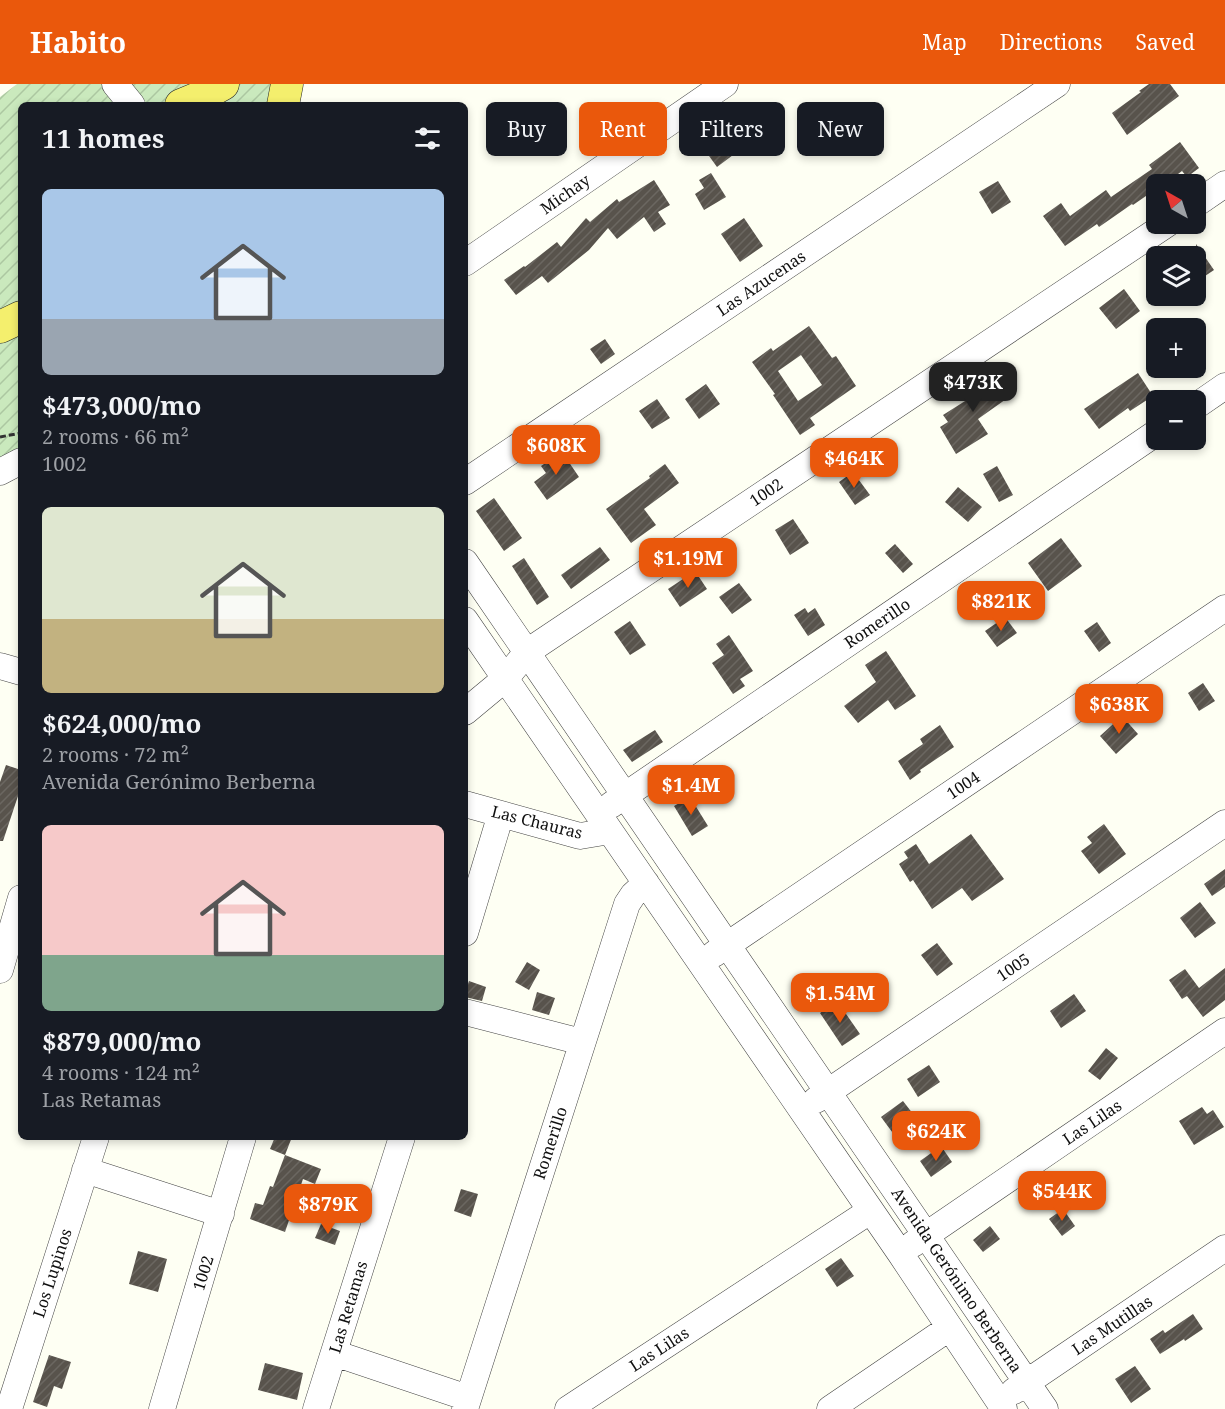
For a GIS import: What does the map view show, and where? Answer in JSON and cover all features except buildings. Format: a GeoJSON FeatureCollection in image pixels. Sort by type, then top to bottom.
{"type":"FeatureCollection","features":[{"type":"Feature","properties":{"kind":"main road"},"geometry":{"type":"LineString","coordinates":[[189,102],[223,84]]}},
{"type":"Feature","properties":{"kind":"main road"},"geometry":{"type":"LineString","coordinates":[[284,102],[287,84]]}},
{"type":"Feature","properties":{"kind":"main road"},"geometry":{"type":"LineString","coordinates":[[0,327],[18,318]]}},
{"type":"Feature","properties":{"kind":"main road"},"geometry":{"type":"LineString","coordinates":[[0,346],[18,340]]}},
{"type":"Feature","properties":{"kind":"street"},"geometry":{"type":"LineString","coordinates":[[115,84],[130,102]]}},
{"type":"Feature","properties":{"kind":"street","name":"Michay"},"geometry":{"type":"LineString","coordinates":[[468,261],[725,84]]}},
{"type":"Feature","properties":{"kind":"street","name":"Las Azucenas"},"geometry":{"type":"LineString","coordinates":[[468,480],[1058,84]]}},
{"type":"Feature","properties":{"kind":"street"},"geometry":{"type":"LineString","coordinates":[[1206,197],[1225,184]]}},
{"type":"Feature","properties":{"kind":"street","name":"1002"},"geometry":{"type":"LineString","coordinates":[[468,710],[506,678],[527,652],[1152,234]]}},
{"type":"Feature","properties":{"kind":"street"},"geometry":{"type":"LineString","coordinates":[[1206,399],[1225,386]]}},
{"type":"Feature","properties":{"kind":"street","name":"Romerillo"},"geometry":{"type":"LineString","coordinates":[[604,822],[625,795],[1146,440]]}},
{"type":"Feature","properties":{"kind":"street"},"geometry":{"type":"LineString","coordinates":[[0,472],[18,463]]}},
{"type":"Feature","properties":{"kind":"street","name":"Avenida Gerónimo Berberna"},"geometry":{"type":"LineString","coordinates":[[468,565],[1045,1409]]}},
{"type":"Feature","properties":{"kind":"street","name":"1004"},"geometry":{"type":"LineString","coordinates":[[701,963],[1225,608]]}},
{"type":"Feature","properties":{"kind":"street","name":"Avenida Gerónimo Berberna"},"geometry":{"type":"LineString","coordinates":[[468,624],[1002,1405]]}},
{"type":"Feature","properties":{"kind":"street"},"geometry":{"type":"LineString","coordinates":[[0,666],[18,671]]}},
{"type":"Feature","properties":{"kind":"street","name":"Las Chauras"},"geometry":{"type":"LineString","coordinates":[[468,805],[580,836],[604,822]]}},
{"type":"Feature","properties":{"kind":"street"},"geometry":{"type":"LineString","coordinates":[[468,923],[501,814]]}},
{"type":"Feature","properties":{"kind":"street","name":"1005"},"geometry":{"type":"LineString","coordinates":[[801,1110],[1225,823]]}},
{"type":"Feature","properties":{"kind":"street","name":"Romerillo"},"geometry":{"type":"LineString","coordinates":[[466,1403],[627,904],[646,883]]}},
{"type":"Feature","properties":{"kind":"street"},"geometry":{"type":"LineString","coordinates":[[0,970],[18,908]]}},
{"type":"Feature","properties":{"kind":"street"},"geometry":{"type":"LineString","coordinates":[[468,1013],[582,1042]]}},
{"type":"Feature","properties":{"kind":"street","name":"Las Lilas"},"geometry":{"type":"LineString","coordinates":[[900,1253],[1225,1031]]}},
{"type":"Feature","properties":{"kind":"street","name":"Los Lupinos"},"geometry":{"type":"LineString","coordinates":[[9,1409],[95,1140]]}},
{"type":"Feature","properties":{"kind":"street","name":"1002"},"geometry":{"type":"LineString","coordinates":[[162,1409],[242,1140]]}},
{"type":"Feature","properties":{"kind":"street","name":"Las Retamas"},"geometry":{"type":"LineString","coordinates":[[316,1409],[401,1140]]}},
{"type":"Feature","properties":{"kind":"street"},"geometry":{"type":"LineString","coordinates":[[85,1170],[221,1214]]}},
{"type":"Feature","properties":{"kind":"street","name":"Las Lilas"},"geometry":{"type":"LineString","coordinates":[[568,1409],[870,1211]]}},
{"type":"Feature","properties":{"kind":"street","name":"Las Mutillas"},"geometry":{"type":"LineString","coordinates":[[1002,1405],[1027,1383],[1225,1248]]}},
{"type":"Feature","properties":{"kind":"street"},"geometry":{"type":"LineString","coordinates":[[830,1409],[949,1328]]}},
{"type":"Feature","properties":{"kind":"street"},"geometry":{"type":"LineString","coordinates":[[334,1353],[466,1403]]}},
{"type":"Feature","properties":{"kind":"path"},"geometry":{"type":"LineString","coordinates":[[0,437],[18,434]]}},
{"type":"Feature","properties":{"kind":"green space"},"geometry":{"type":"Polygon","coordinates":[[[17,84],[206,84],[167,102],[18,102],[18,452],[0,461],[0,97],[17,84]]]}},
{"type":"Feature","properties":{"kind":"green space"},"geometry":{"type":"Polygon","coordinates":[[[238,84],[280,84],[276,102],[222,102],[214,99],[238,84]]]}}]}
